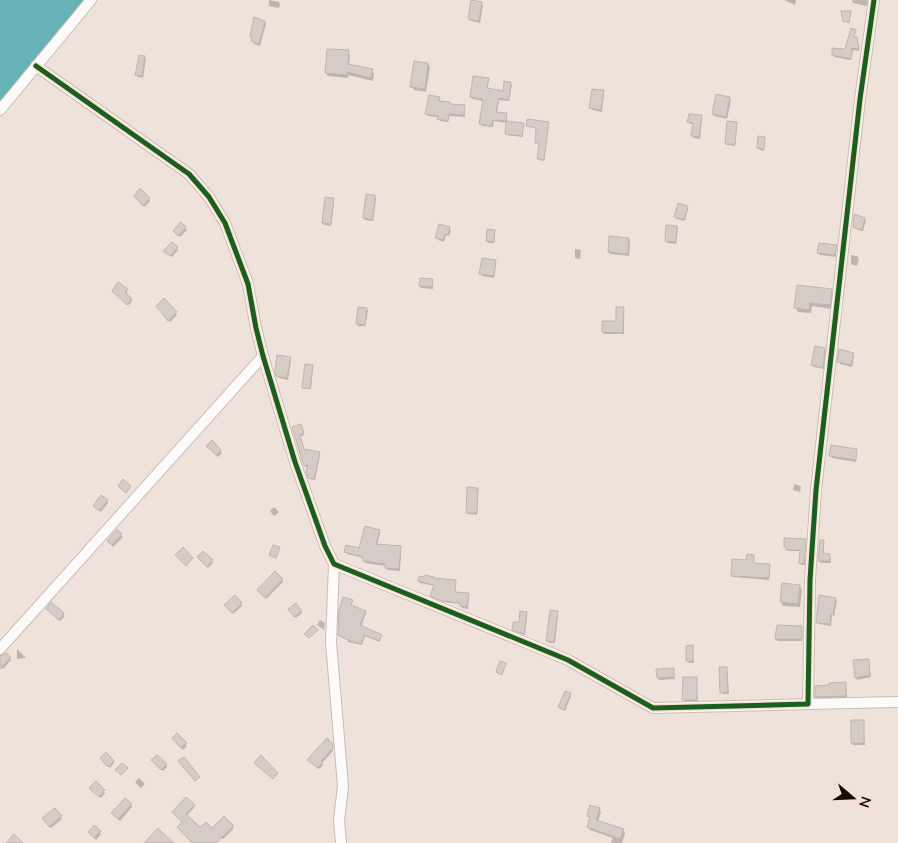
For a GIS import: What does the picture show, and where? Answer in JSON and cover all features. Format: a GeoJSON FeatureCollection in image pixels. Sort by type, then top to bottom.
{"type":"FeatureCollection","features":[{"type":"Feature","properties":{"kind":"street"},"geometry":{"type":"LineString","coordinates":[[0,110],[91,0]]}},
{"type":"Feature","properties":{"kind":"street"},"geometry":{"type":"LineString","coordinates":[[808,704],[810,580],[816,490],[860,99],[874,0]]}},
{"type":"Feature","properties":{"kind":"street"},"geometry":{"type":"LineString","coordinates":[[36,66],[189,174],[209,197],[225,223],[248,284],[263,356],[295,462],[324,546],[334,564],[331,642],[343,786],[339,820],[341,843]]}},
{"type":"Feature","properties":{"kind":"street"},"geometry":{"type":"LineString","coordinates":[[0,649],[263,356]]}},
{"type":"Feature","properties":{"kind":"street"},"geometry":{"type":"LineString","coordinates":[[334,564],[568,660],[653,708],[679,709],[898,702]]}},
{"type":"Feature","properties":{"kind":"water"},"geometry":{"type":"Polygon","coordinates":[[[0,0],[86,0],[0,104],[0,0]]]}},
{"type":"Feature","properties":{"kind":"building"},"geometry":{"type":"Polygon","coordinates":[[[471,0],[482,2],[479,21],[468,19],[471,0]]]}},
{"type":"Feature","properties":{"kind":"building"},"geometry":{"type":"Polygon","coordinates":[[[841,11],[851,11],[849,23],[843,21],[841,11]]]}},
{"type":"Feature","properties":{"kind":"building"},"geometry":{"type":"Polygon","coordinates":[[[254,17],[265,21],[259,44],[251,41],[252,37],[250,36],[254,17]]]}},
{"type":"Feature","properties":{"kind":"building"},"geometry":{"type":"Polygon","coordinates":[[[851,28],[856,30],[854,37],[857,37],[859,49],[852,48],[851,59],[832,55],[832,48],[845,49],[851,28]]]}},
{"type":"Feature","properties":{"kind":"building"},"geometry":{"type":"Polygon","coordinates":[[[327,49],[349,50],[348,64],[373,69],[371,78],[347,72],[347,75],[325,73],[327,49]]]}},
{"type":"Feature","properties":{"kind":"building"},"geometry":{"type":"Polygon","coordinates":[[[139,55],[145,56],[142,76],[135,75],[139,55]]]}},
{"type":"Feature","properties":{"kind":"building"},"geometry":{"type":"Polygon","coordinates":[[[414,61],[428,63],[425,89],[410,87],[414,61]]]}},
{"type":"Feature","properties":{"kind":"building"},"geometry":{"type":"Polygon","coordinates":[[[473,76],[489,78],[487,88],[503,91],[504,81],[511,82],[509,100],[499,98],[496,112],[507,113],[506,121],[493,120],[492,126],[479,124],[483,99],[470,97],[473,76]]]}},
{"type":"Feature","properties":{"kind":"building"},"geometry":{"type":"Polygon","coordinates":[[[592,89],[604,90],[601,110],[589,108],[592,89]]]}},
{"type":"Feature","properties":{"kind":"building"},"geometry":{"type":"Polygon","coordinates":[[[716,94],[730,97],[726,117],[712,114],[716,94]]]}},
{"type":"Feature","properties":{"kind":"building"},"geometry":{"type":"Polygon","coordinates":[[[429,95],[440,97],[439,101],[465,105],[464,115],[449,114],[448,121],[437,119],[438,116],[425,114],[429,95]]]}},
{"type":"Feature","properties":{"kind":"building"},"geometry":{"type":"Polygon","coordinates":[[[689,114],[702,115],[699,137],[691,136],[693,123],[687,122],[689,114]]]}},
{"type":"Feature","properties":{"kind":"building"},"geometry":{"type":"Polygon","coordinates":[[[527,119],[549,122],[544,160],[537,159],[539,143],[535,143],[536,128],[526,126],[527,119]]]}},
{"type":"Feature","properties":{"kind":"building"},"geometry":{"type":"Polygon","coordinates":[[[506,121],[524,123],[522,136],[505,134],[506,121]]]}},
{"type":"Feature","properties":{"kind":"building"},"geometry":{"type":"Polygon","coordinates":[[[727,121],[737,122],[735,144],[725,144],[727,121]]]}},
{"type":"Feature","properties":{"kind":"building"},"geometry":{"type":"Polygon","coordinates":[[[758,136],[765,137],[764,149],[757,148],[758,136]]]}},
{"type":"Feature","properties":{"kind":"building"},"geometry":{"type":"Polygon","coordinates":[[[140,188],[150,198],[143,206],[134,196],[140,188]]]}},
{"type":"Feature","properties":{"kind":"building"},"geometry":{"type":"Polygon","coordinates":[[[366,194],[375,195],[373,220],[363,218],[366,194]]]}},
{"type":"Feature","properties":{"kind":"building"},"geometry":{"type":"Polygon","coordinates":[[[325,197],[334,198],[331,224],[322,223],[325,197]]]}},
{"type":"Feature","properties":{"kind":"building"},"geometry":{"type":"Polygon","coordinates":[[[678,203],[688,206],[684,220],[674,217],[678,203]]]}},
{"type":"Feature","properties":{"kind":"building"},"geometry":{"type":"Polygon","coordinates":[[[854,214],[865,218],[862,230],[853,227],[854,214]]]}},
{"type":"Feature","properties":{"kind":"building"},"geometry":{"type":"Polygon","coordinates":[[[181,222],[186,227],[178,236],[173,231],[181,222]]]}},
{"type":"Feature","properties":{"kind":"building"},"geometry":{"type":"Polygon","coordinates":[[[439,224],[450,227],[448,235],[445,234],[443,240],[435,238],[439,224]]]}},
{"type":"Feature","properties":{"kind":"building"},"geometry":{"type":"Polygon","coordinates":[[[666,225],[677,226],[676,242],[665,241],[666,225]]]}},
{"type":"Feature","properties":{"kind":"building"},"geometry":{"type":"Polygon","coordinates":[[[487,229],[495,230],[494,242],[486,241],[487,229]]]}},
{"type":"Feature","properties":{"kind":"building"},"geometry":{"type":"Polygon","coordinates":[[[609,236],[629,238],[628,254],[608,252],[609,236]]]}},
{"type":"Feature","properties":{"kind":"building"},"geometry":{"type":"Polygon","coordinates":[[[172,242],[178,247],[170,256],[163,251],[172,242]]]}},
{"type":"Feature","properties":{"kind":"building"},"geometry":{"type":"Polygon","coordinates":[[[819,243],[837,245],[835,255],[817,253],[819,243]]]}},
{"type":"Feature","properties":{"kind":"building"},"geometry":{"type":"Polygon","coordinates":[[[482,258],[496,260],[494,276],[479,274],[482,258]]]}},
{"type":"Feature","properties":{"kind":"building"},"geometry":{"type":"Polygon","coordinates":[[[420,278],[433,279],[432,287],[419,286],[420,278]]]}},
{"type":"Feature","properties":{"kind":"building"},"geometry":{"type":"Polygon","coordinates":[[[118,282],[128,289],[125,292],[132,299],[127,305],[112,291],[118,282]]]}},
{"type":"Feature","properties":{"kind":"building"},"geometry":{"type":"Polygon","coordinates":[[[797,285],[832,289],[830,305],[810,303],[809,310],[794,308],[797,285]]]}},
{"type":"Feature","properties":{"kind":"building"},"geometry":{"type":"Polygon","coordinates":[[[164,298],[177,312],[168,321],[156,306],[164,298]]]}},
{"type":"Feature","properties":{"kind":"building"},"geometry":{"type":"Polygon","coordinates":[[[358,307],[367,308],[365,325],[356,324],[358,307]]]}},
{"type":"Feature","properties":{"kind":"building"},"geometry":{"type":"Polygon","coordinates":[[[616,307],[624,307],[623,333],[602,332],[602,321],[616,321],[616,307]]]}},
{"type":"Feature","properties":{"kind":"building"},"geometry":{"type":"Polygon","coordinates":[[[815,346],[825,348],[823,368],[811,365],[815,346]]]}},
{"type":"Feature","properties":{"kind":"building"},"geometry":{"type":"Polygon","coordinates":[[[839,349],[854,353],[851,365],[837,362],[839,349]]]}},
{"type":"Feature","properties":{"kind":"building"},"geometry":{"type":"Polygon","coordinates":[[[277,355],[291,357],[287,378],[276,376],[277,355]]]}},
{"type":"Feature","properties":{"kind":"building"},"geometry":{"type":"Polygon","coordinates":[[[305,364],[313,365],[310,389],[302,388],[305,364]]]}},
{"type":"Feature","properties":{"kind":"building"},"geometry":{"type":"Polygon","coordinates":[[[301,424],[304,433],[300,435],[304,449],[320,452],[314,479],[308,478],[306,472],[308,465],[304,466],[292,427],[301,424]]]}},
{"type":"Feature","properties":{"kind":"building"},"geometry":{"type":"Polygon","coordinates":[[[212,440],[221,450],[216,455],[206,446],[212,440]]]}},
{"type":"Feature","properties":{"kind":"building"},"geometry":{"type":"Polygon","coordinates":[[[831,445],[857,449],[856,460],[829,456],[831,445]]]}},
{"type":"Feature","properties":{"kind":"building"},"geometry":{"type":"Polygon","coordinates":[[[123,479],[131,486],[126,493],[118,486],[123,479]]]}},
{"type":"Feature","properties":{"kind":"building"},"geometry":{"type":"Polygon","coordinates":[[[467,487],[478,488],[477,513],[466,513],[467,487]]]}},
{"type":"Feature","properties":{"kind":"building"},"geometry":{"type":"Polygon","coordinates":[[[101,495],[108,500],[99,511],[93,506],[101,495]]]}},
{"type":"Feature","properties":{"kind":"building"},"geometry":{"type":"Polygon","coordinates":[[[365,526],[380,530],[376,544],[401,546],[399,569],[385,568],[385,564],[363,561],[363,557],[344,552],[346,545],[359,548],[365,526]]]}},
{"type":"Feature","properties":{"kind":"building"},"geometry":{"type":"Polygon","coordinates":[[[117,529],[122,534],[112,545],[107,541],[117,529]]]}},
{"type":"Feature","properties":{"kind":"building"},"geometry":{"type":"Polygon","coordinates":[[[784,538],[806,539],[804,564],[799,563],[800,550],[786,550],[784,538]]]}},
{"type":"Feature","properties":{"kind":"building"},"geometry":{"type":"Polygon","coordinates":[[[820,540],[824,540],[823,553],[830,554],[830,561],[818,561],[820,540]]]}},
{"type":"Feature","properties":{"kind":"building"},"geometry":{"type":"Polygon","coordinates":[[[273,545],[280,547],[276,558],[269,555],[273,545]]]}},
{"type":"Feature","properties":{"kind":"building"},"geometry":{"type":"Polygon","coordinates":[[[183,547],[193,558],[186,566],[175,555],[183,547]]]}},
{"type":"Feature","properties":{"kind":"building"},"geometry":{"type":"Polygon","coordinates":[[[203,551],[213,560],[207,567],[197,557],[203,551]]]}},
{"type":"Feature","properties":{"kind":"building"},"geometry":{"type":"Polygon","coordinates":[[[747,554],[754,555],[754,563],[770,564],[769,578],[731,576],[732,559],[746,560],[747,554]]]}},
{"type":"Feature","properties":{"kind":"building"},"geometry":{"type":"Polygon","coordinates":[[[275,571],[283,579],[265,598],[257,590],[275,571]]]}},
{"type":"Feature","properties":{"kind":"building"},"geometry":{"type":"Polygon","coordinates":[[[425,575],[433,578],[456,580],[455,592],[469,593],[467,607],[460,606],[460,603],[442,601],[430,596],[434,585],[418,581],[419,576],[424,577],[425,575]]]}},
{"type":"Feature","properties":{"kind":"building"},"geometry":{"type":"Polygon","coordinates":[[[782,583],[800,585],[798,604],[780,602],[782,583]]]}},
{"type":"Feature","properties":{"kind":"building"},"geometry":{"type":"Polygon","coordinates":[[[235,595],[242,603],[232,613],[224,605],[235,595]]]}},
{"type":"Feature","properties":{"kind":"building"},"geometry":{"type":"Polygon","coordinates":[[[819,595],[836,598],[830,624],[816,623],[819,595]]]}},
{"type":"Feature","properties":{"kind":"building"},"geometry":{"type":"Polygon","coordinates":[[[343,597],[353,600],[351,605],[366,611],[360,625],[382,635],[379,641],[364,635],[361,644],[354,643],[338,635],[339,610],[343,597]]]}},
{"type":"Feature","properties":{"kind":"building"},"geometry":{"type":"Polygon","coordinates":[[[51,602],[64,613],[59,620],[46,609],[51,602]]]}},
{"type":"Feature","properties":{"kind":"building"},"geometry":{"type":"Polygon","coordinates":[[[296,603],[302,611],[294,617],[288,609],[296,603]]]}},
{"type":"Feature","properties":{"kind":"building"},"geometry":{"type":"Polygon","coordinates":[[[550,610],[558,611],[554,642],[546,641],[550,610]]]}},
{"type":"Feature","properties":{"kind":"building"},"geometry":{"type":"Polygon","coordinates":[[[520,611],[527,612],[524,634],[512,630],[513,622],[519,622],[520,611]]]}},
{"type":"Feature","properties":{"kind":"building"},"geometry":{"type":"Polygon","coordinates":[[[313,625],[318,630],[309,638],[304,634],[313,625]]]}},
{"type":"Feature","properties":{"kind":"building"},"geometry":{"type":"Polygon","coordinates":[[[777,625],[802,626],[802,639],[775,639],[777,625]]]}},
{"type":"Feature","properties":{"kind":"building"},"geometry":{"type":"Polygon","coordinates":[[[693,645],[693,661],[686,661],[686,646],[693,645]]]}},
{"type":"Feature","properties":{"kind":"building"},"geometry":{"type":"Polygon","coordinates":[[[6,653],[11,657],[0,669],[0,656],[6,653]]]}},
{"type":"Feature","properties":{"kind":"building"},"geometry":{"type":"Polygon","coordinates":[[[869,659],[870,675],[855,678],[853,660],[869,659]]]}},
{"type":"Feature","properties":{"kind":"building"},"geometry":{"type":"Polygon","coordinates":[[[500,661],[506,663],[502,675],[496,672],[500,661]]]}},
{"type":"Feature","properties":{"kind":"building"},"geometry":{"type":"Polygon","coordinates":[[[719,667],[727,667],[728,692],[720,693],[719,667]]]}},
{"type":"Feature","properties":{"kind":"building"},"geometry":{"type":"Polygon","coordinates":[[[674,668],[674,677],[657,678],[656,669],[674,668]]]}},
{"type":"Feature","properties":{"kind":"building"},"geometry":{"type":"Polygon","coordinates":[[[683,677],[697,677],[697,700],[682,700],[683,677]]]}},
{"type":"Feature","properties":{"kind":"building"},"geometry":{"type":"Polygon","coordinates":[[[846,682],[846,696],[815,697],[815,686],[846,682]]]}},
{"type":"Feature","properties":{"kind":"building"},"geometry":{"type":"Polygon","coordinates":[[[565,691],[571,693],[564,710],[558,707],[565,691]]]}},
{"type":"Feature","properties":{"kind":"building"},"geometry":{"type":"Polygon","coordinates":[[[851,720],[864,720],[864,743],[851,743],[851,720]]]}},
{"type":"Feature","properties":{"kind":"building"},"geometry":{"type":"Polygon","coordinates":[[[177,733],[187,743],[181,748],[172,738],[177,733]]]}},
{"type":"Feature","properties":{"kind":"building"},"geometry":{"type":"Polygon","coordinates":[[[327,738],[333,744],[333,748],[321,761],[323,762],[318,768],[307,760],[327,738]]]}},
{"type":"Feature","properties":{"kind":"building"},"geometry":{"type":"Polygon","coordinates":[[[106,752],[114,761],[108,767],[100,758],[106,752]]]}},
{"type":"Feature","properties":{"kind":"building"},"geometry":{"type":"Polygon","coordinates":[[[157,755],[167,764],[161,770],[151,760],[157,755]]]}},
{"type":"Feature","properties":{"kind":"building"},"geometry":{"type":"Polygon","coordinates":[[[261,755],[278,773],[273,779],[254,763],[261,755]]]}},
{"type":"Feature","properties":{"kind":"building"},"geometry":{"type":"Polygon","coordinates":[[[184,757],[200,777],[195,781],[178,761],[184,757]]]}},
{"type":"Feature","properties":{"kind":"building"},"geometry":{"type":"Polygon","coordinates":[[[122,763],[128,768],[121,775],[115,770],[122,763]]]}},
{"type":"Feature","properties":{"kind":"building"},"geometry":{"type":"Polygon","coordinates":[[[96,781],[105,790],[99,797],[89,788],[96,781]]]}},
{"type":"Feature","properties":{"kind":"building"},"geometry":{"type":"Polygon","coordinates":[[[186,797],[195,805],[186,814],[200,827],[206,822],[212,828],[224,816],[234,826],[216,843],[192,843],[177,827],[182,822],[172,812],[186,797]]]}},
{"type":"Feature","properties":{"kind":"building"},"geometry":{"type":"Polygon","coordinates":[[[125,798],[132,804],[118,819],[111,813],[125,798]]]}},
{"type":"Feature","properties":{"kind":"building"},"geometry":{"type":"Polygon","coordinates":[[[590,805],[600,808],[596,820],[624,829],[620,839],[587,827],[590,817],[587,816],[590,805]]]}},
{"type":"Feature","properties":{"kind":"building"},"geometry":{"type":"Polygon","coordinates":[[[55,808],[62,816],[49,827],[42,818],[55,808]]]}},
{"type":"Feature","properties":{"kind":"building"},"geometry":{"type":"Polygon","coordinates":[[[94,825],[101,831],[94,838],[88,832],[94,825]]]}},
{"type":"Feature","properties":{"kind":"building"},"geometry":{"type":"Polygon","coordinates":[[[158,828],[164,834],[174,843],[144,843],[158,828]]]}},
{"type":"Feature","properties":{"kind":"building"},"geometry":{"type":"Polygon","coordinates":[[[14,834],[23,843],[6,843],[14,834]]]}},
{"type":"Feature","properties":{"kind":"cycle path"},"geometry":{"type":"LineString","coordinates":[[36,66],[189,174],[209,197],[225,223],[248,284],[263,356],[295,462],[325,546],[334,564],[568,660],[653,708],[808,704],[810,580],[816,490],[860,99],[874,0]]}}]}
